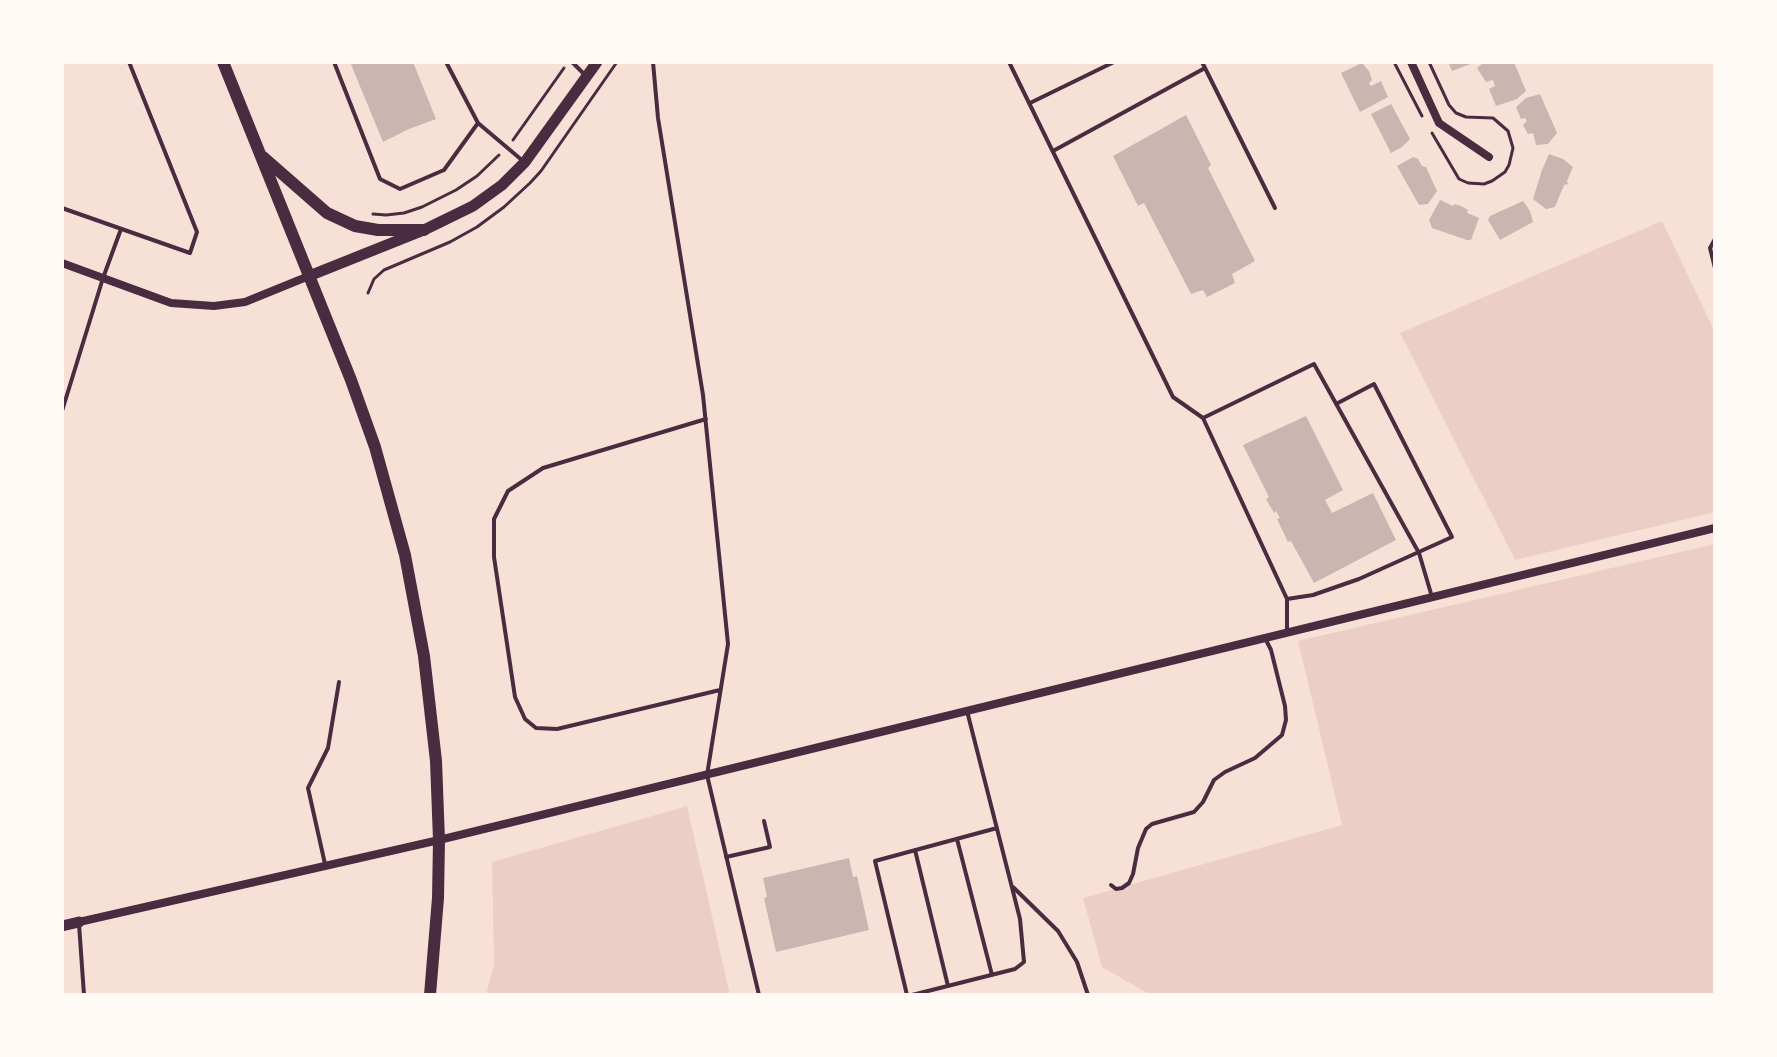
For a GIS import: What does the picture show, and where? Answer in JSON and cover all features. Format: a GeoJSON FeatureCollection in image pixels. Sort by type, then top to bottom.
{"type":"FeatureCollection","features":[{"type":"Feature","properties":{"kind":"main road"},"geometry":{"type":"LineString","coordinates":[[223,62],[351,380],[375,447],[405,555],[418,619],[436,761],[439,840],[430,995]]}},
{"type":"Feature","properties":{"kind":"main road"},"geometry":{"type":"LineString","coordinates":[[260,155],[327,213],[355,226],[378,230],[424,230]]}},
{"type":"Feature","properties":{"kind":"street"},"geometry":{"type":"LineString","coordinates":[[62,263],[171,303],[214,306],[245,302],[424,230],[473,206],[502,185],[525,162],[597,62]]}},
{"type":"Feature","properties":{"kind":"street"},"geometry":{"type":"LineString","coordinates":[[1411,62],[1439,123],[1489,157]]}},
{"type":"Feature","properties":{"kind":"street"},"geometry":{"type":"LineString","coordinates":[[62,926],[439,840],[1715,528]]}},
{"type":"Feature","properties":{"kind":"lane"},"geometry":{"type":"LineString","coordinates":[[62,208],[190,253],[197,232],[129,62]]}},
{"type":"Feature","properties":{"kind":"lane"},"geometry":{"type":"LineString","coordinates":[[334,62],[380,179],[400,189],[444,170],[478,123]]}},
{"type":"Feature","properties":{"kind":"lane"},"geometry":{"type":"LineString","coordinates":[[446,62],[478,123],[525,162]]}},
{"type":"Feature","properties":{"kind":"lane"},"geometry":{"type":"LineString","coordinates":[[570,62],[587,77]]}},
{"type":"Feature","properties":{"kind":"lane"},"geometry":{"type":"LineString","coordinates":[[653,62],[658,118],[706,419],[728,644],[707,775],[759,995]]}},
{"type":"Feature","properties":{"kind":"lane"},"geometry":{"type":"LineString","coordinates":[[1009,62],[1173,397],[1203,418],[1287,599],[1287,632]]}},
{"type":"Feature","properties":{"kind":"lane"},"geometry":{"type":"LineString","coordinates":[[1030,103],[1114,62]]}},
{"type":"Feature","properties":{"kind":"lane"},"geometry":{"type":"LineString","coordinates":[[1202,62],[1275,208]]}},
{"type":"Feature","properties":{"kind":"lane"},"geometry":{"type":"LineString","coordinates":[[1053,151],[1205,68]]}},
{"type":"Feature","properties":{"kind":"lane"},"geometry":{"type":"LineString","coordinates":[[62,411],[121,229]]}},
{"type":"Feature","properties":{"kind":"lane"},"geometry":{"type":"LineString","coordinates":[[1715,239],[1710,248],[1715,268]]}},
{"type":"Feature","properties":{"kind":"lane"},"geometry":{"type":"LineString","coordinates":[[1203,418],[1314,364],[1419,553],[1432,597]]}},
{"type":"Feature","properties":{"kind":"lane"},"geometry":{"type":"LineString","coordinates":[[1287,599],[1313,595],[1348,583],[1452,537],[1374,384],[1336,404]]}},
{"type":"Feature","properties":{"kind":"lane"},"geometry":{"type":"LineString","coordinates":[[706,419],[543,468],[508,491],[494,519],[494,557],[515,697],[525,719],[536,728],[557,729],[720,690]]}},
{"type":"Feature","properties":{"kind":"lane"},"geometry":{"type":"LineString","coordinates":[[1111,885],[1116,889],[1129,883],[1146,829],[1152,824],[1194,812],[1214,780],[1255,758],[1282,735],[1286,720],[1285,706],[1265,638]]}},
{"type":"Feature","properties":{"kind":"lane"},"geometry":{"type":"LineString","coordinates":[[325,866],[308,788],[328,748],[339,682]]}},
{"type":"Feature","properties":{"kind":"lane"},"geometry":{"type":"LineString","coordinates":[[967,711],[1012,885],[1020,919],[1024,962],[1015,969],[910,995],[875,861],[997,828]]}},
{"type":"Feature","properties":{"kind":"lane"},"geometry":{"type":"LineString","coordinates":[[726,857],[770,847],[764,821]]}},
{"type":"Feature","properties":{"kind":"lane"},"geometry":{"type":"LineString","coordinates":[[957,839],[992,975]]}},
{"type":"Feature","properties":{"kind":"lane"},"geometry":{"type":"LineString","coordinates":[[915,850],[948,986]]}},
{"type":"Feature","properties":{"kind":"lane"},"geometry":{"type":"LineString","coordinates":[[1012,885],[1058,931],[1077,962],[1088,995]]}},
{"type":"Feature","properties":{"kind":"lane"},"geometry":{"type":"LineString","coordinates":[[79,922],[84,995]]}},
{"type":"Feature","properties":{"kind":"path"},"geometry":{"type":"LineString","coordinates":[[370,214],[404,213],[422,207],[477,176],[521,131],[570,62]]}},
{"type":"Feature","properties":{"kind":"shaded area"},"geometry":{"type":"Polygon","coordinates":[[[1662,221],[1715,332],[1715,512],[1515,560],[1400,333],[1662,221]]]}},
{"type":"Feature","properties":{"kind":"shaded area"},"geometry":{"type":"Polygon","coordinates":[[[1715,544],[1715,995],[1151,995],[1102,967],[1083,898],[1342,825],[1298,641],[1715,544]]]}},
{"type":"Feature","properties":{"kind":"shaded area"},"geometry":{"type":"Polygon","coordinates":[[[687,806],[730,995],[486,995],[494,964],[492,862],[687,806]]]}},
{"type":"Feature","properties":{"kind":"building"},"geometry":{"type":"Polygon","coordinates":[[[350,62],[413,62],[436,119],[383,142],[350,62]]]}},
{"type":"Feature","properties":{"kind":"building"},"geometry":{"type":"Polygon","coordinates":[[[1448,62],[1476,62],[1452,71],[1448,62]]]}},
{"type":"Feature","properties":{"kind":"building"},"geometry":{"type":"Polygon","coordinates":[[[1484,62],[1514,62],[1526,91],[1517,99],[1496,106],[1489,89],[1495,86],[1493,80],[1486,82],[1477,68],[1484,62]]]}},
{"type":"Feature","properties":{"kind":"building"},"geometry":{"type":"Polygon","coordinates":[[[1362,63],[1369,71],[1371,86],[1381,81],[1388,97],[1360,112],[1341,73],[1362,63]]]}},
{"type":"Feature","properties":{"kind":"building"},"geometry":{"type":"Polygon","coordinates":[[[1540,94],[1557,133],[1548,144],[1536,145],[1533,133],[1528,134],[1523,125],[1527,121],[1521,119],[1516,107],[1526,98],[1540,94]]]}},
{"type":"Feature","properties":{"kind":"building"},"geometry":{"type":"Polygon","coordinates":[[[1391,104],[1410,139],[1391,153],[1371,114],[1391,104]]]}},
{"type":"Feature","properties":{"kind":"building"},"geometry":{"type":"Polygon","coordinates":[[[1186,115],[1211,165],[1208,168],[1255,261],[1232,274],[1235,283],[1207,297],[1203,290],[1191,294],[1144,203],[1138,206],[1113,156],[1186,115]]]}},
{"type":"Feature","properties":{"kind":"building"},"geometry":{"type":"Polygon","coordinates":[[[1549,154],[1573,167],[1568,184],[1564,185],[1555,207],[1546,209],[1533,199],[1549,154]]]}},
{"type":"Feature","properties":{"kind":"building"},"geometry":{"type":"Polygon","coordinates":[[[1413,157],[1426,167],[1437,191],[1428,204],[1419,205],[1397,166],[1413,157]]]}},
{"type":"Feature","properties":{"kind":"building"},"geometry":{"type":"Polygon","coordinates":[[[1440,200],[1461,206],[1468,210],[1467,213],[1479,218],[1471,240],[1432,228],[1429,220],[1440,200]]]}},
{"type":"Feature","properties":{"kind":"building"},"geometry":{"type":"Polygon","coordinates":[[[1523,201],[1533,222],[1500,240],[1488,220],[1490,216],[1523,201]]]}},
{"type":"Feature","properties":{"kind":"building"},"geometry":{"type":"Polygon","coordinates":[[[1306,416],[1343,490],[1325,500],[1332,513],[1373,493],[1396,540],[1314,583],[1291,541],[1288,542],[1277,519],[1280,518],[1266,499],[1269,497],[1243,445],[1306,416]]]}},
{"type":"Feature","properties":{"kind":"building"},"geometry":{"type":"Polygon","coordinates":[[[849,858],[853,877],[857,876],[869,930],[776,952],[764,898],[767,897],[763,878],[849,858]]]}}]}
